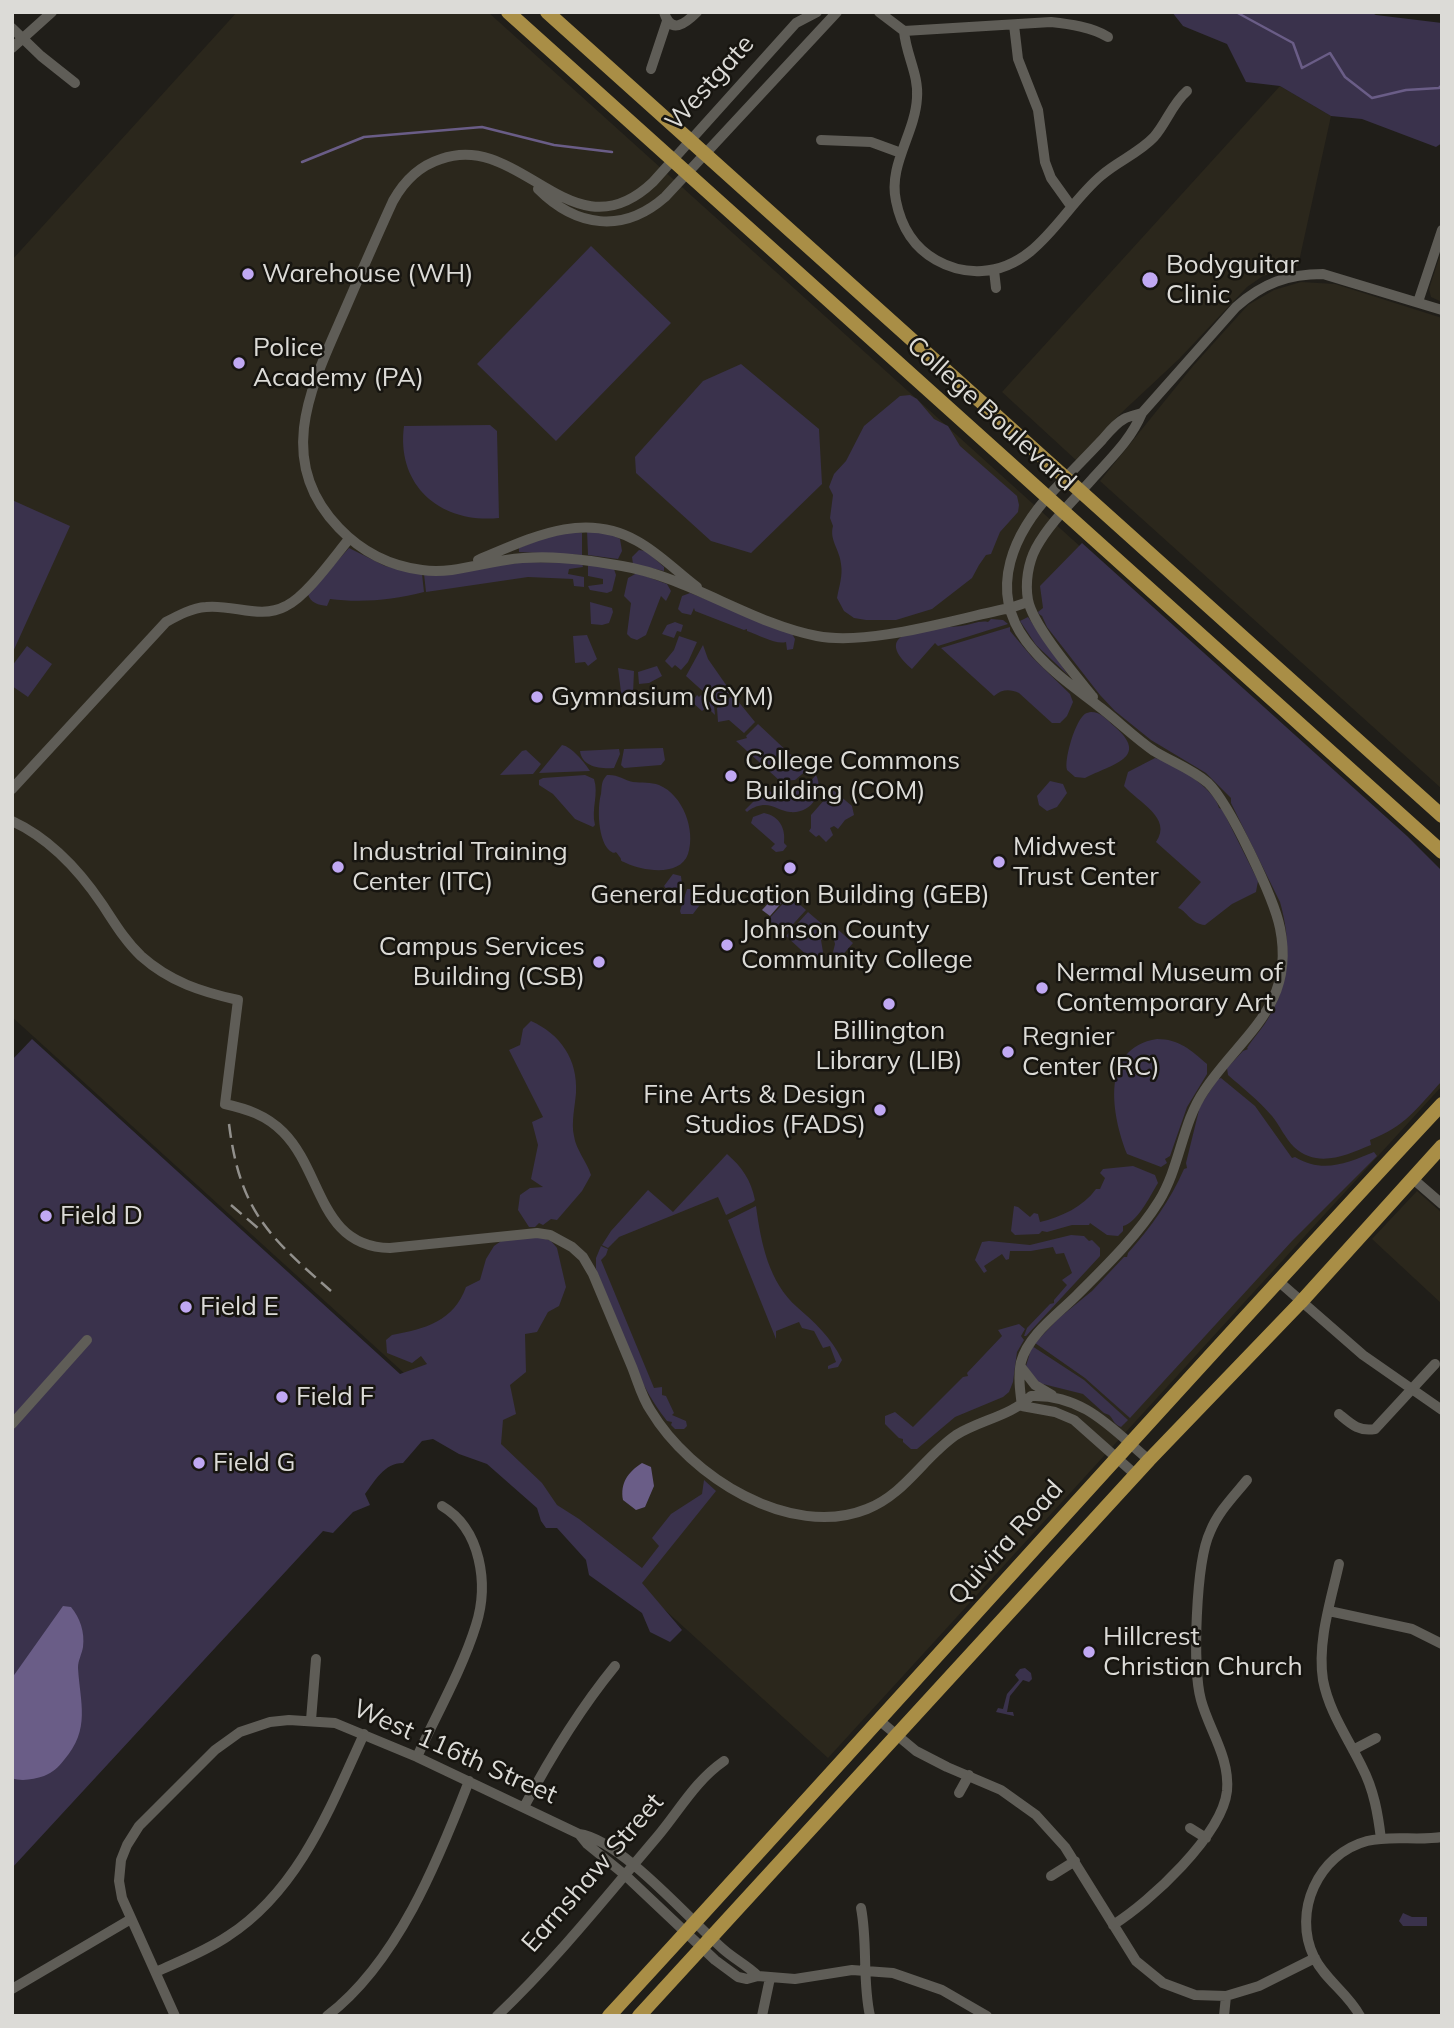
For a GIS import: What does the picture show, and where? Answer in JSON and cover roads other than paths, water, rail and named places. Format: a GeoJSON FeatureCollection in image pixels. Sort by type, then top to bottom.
{"type":"FeatureCollection","features":[{"type":"Feature","properties":{"kind":"main road","name":"College Boulevard"},"geometry":{"type":"LineString","coordinates":[[508,12],[1442,852]]}},
{"type":"Feature","properties":{"kind":"main road","name":"College Boulevard"},"geometry":{"type":"LineString","coordinates":[[547,12],[1442,816]]}},
{"type":"Feature","properties":{"kind":"main road","name":"Quivira Road"},"geometry":{"type":"LineString","coordinates":[[609,2016],[880,1721],[1115,1457],[1442,1104]]}},
{"type":"Feature","properties":{"kind":"main road","name":"Quivira Road"},"geometry":{"type":"LineString","coordinates":[[639,2016],[895,1735],[1149,1461],[1301,1302],[1442,1146]]}},
{"type":"Feature","properties":{"kind":"street"},"geometry":{"type":"LineString","coordinates":[[12,48],[52,12]]}},
{"type":"Feature","properties":{"kind":"street"},"geometry":{"type":"LineString","coordinates":[[651,69],[666,16],[676,26],[683,25],[697,12]]}},
{"type":"Feature","properties":{"kind":"street","name":"Westgate"},"geometry":{"type":"LineString","coordinates":[[529,179],[574,204],[594,208],[623,203],[643,191],[796,23],[817,12]]}},
{"type":"Feature","properties":{"kind":"street"},"geometry":{"type":"LineString","coordinates":[[837,12],[656,205],[630,218],[602,222],[568,213],[550,201],[529,179],[498,160],[483,155],[467,153],[448,156],[421,169],[400,189],[393,201],[313,384],[303,421],[304,460],[314,494],[323,510],[349,539],[383,560],[404,567],[440,571],[518,559],[572,559],[632,568],[800,632],[836,638],[887,634],[1010,608],[1028,601]]}},
{"type":"Feature","properties":{"kind":"street"},"geometry":{"type":"LineString","coordinates":[[879,12],[904,32],[1066,23],[1108,37]]}},
{"type":"Feature","properties":{"kind":"street"},"geometry":{"type":"LineString","coordinates":[[1014,25],[1018,59],[1038,110],[1045,162],[1051,177],[1071,206]]}},
{"type":"Feature","properties":{"kind":"street"},"geometry":{"type":"LineString","coordinates":[[12,28],[75,83]]}},
{"type":"Feature","properties":{"kind":"street"},"geometry":{"type":"LineString","coordinates":[[904,32],[906,50],[916,81],[917,99],[913,123],[896,173],[895,198],[900,219],[913,241],[923,251],[942,264],[973,271],[1006,267],[1027,255],[1102,175],[1150,141],[1176,101],[1187,91]]}},
{"type":"Feature","properties":{"kind":"street"},"geometry":{"type":"LineString","coordinates":[[821,139],[870,142],[901,153]]}},
{"type":"Feature","properties":{"kind":"street"},"geometry":{"type":"LineString","coordinates":[[1419,302],[1442,230]]}},
{"type":"Feature","properties":{"kind":"street"},"geometry":{"type":"LineString","coordinates":[[994,270],[996,288]]}},
{"type":"Feature","properties":{"kind":"street"},"geometry":{"type":"LineString","coordinates":[[1104,710],[1035,617],[1028,601],[1027,584],[1032,558],[1045,535],[1134,432],[1142,413],[1236,307],[1253,292],[1288,276],[1323,274],[1442,310]]}},
{"type":"Feature","properties":{"kind":"street"},"geometry":{"type":"LineString","coordinates":[[1022,1406],[1021,1367],[1030,1343],[1091,1281],[1150,1214],[1170,1179],[1195,1107],[1219,1071],[1259,1025],[1269,1007],[1282,967],[1281,932],[1277,915],[1223,801],[1205,781],[1135,737],[1072,687],[1036,653],[1021,633],[1010,608],[1007,589],[1011,556],[1018,539],[1047,498],[1122,419],[1142,413]]}},
{"type":"Feature","properties":{"kind":"street"},"geometry":{"type":"LineString","coordinates":[[457,569],[536,536],[575,527],[593,527],[614,531],[638,541],[711,597]]}},
{"type":"Feature","properties":{"kind":"street"},"geometry":{"type":"LineString","coordinates":[[12,789],[166,622],[192,610],[206,607],[261,613],[289,606],[349,539]]}},
{"type":"Feature","properties":{"kind":"street"},"geometry":{"type":"LineString","coordinates":[[12,821],[41,838],[74,867],[128,942],[149,963],[185,985],[238,1000],[225,1104],[250,1110],[284,1133],[300,1155],[342,1231],[362,1244],[375,1248],[524,1233],[550,1235],[562,1240],[583,1257],[593,1274],[649,1408],[663,1430],[679,1449],[732,1488],[778,1511],[812,1517],[846,1516],[887,1500],[958,1434],[1022,1406],[1031,1396],[1057,1397]]}},
{"type":"Feature","properties":{"kind":"street"},"geometry":{"type":"LineString","coordinates":[[1412,1178],[1442,1204]]}},
{"type":"Feature","properties":{"kind":"street"},"geometry":{"type":"LineString","coordinates":[[1277,1280],[1363,1355],[1442,1410]]}},
{"type":"Feature","properties":{"kind":"street"},"geometry":{"type":"LineString","coordinates":[[12,1424],[87,1340]]}},
{"type":"Feature","properties":{"kind":"street"},"geometry":{"type":"LineString","coordinates":[[1339,1413],[1354,1427],[1375,1429],[1435,1364]]}},
{"type":"Feature","properties":{"kind":"street"},"geometry":{"type":"LineString","coordinates":[[1021,1367],[1035,1385],[1089,1409],[1149,1461]]}},
{"type":"Feature","properties":{"kind":"street"},"geometry":{"type":"LineString","coordinates":[[1022,1406],[1055,1412],[1074,1420],[1136,1475]]}},
{"type":"Feature","properties":{"kind":"street"},"geometry":{"type":"LineString","coordinates":[[1113,1925],[1149,1900],[1206,1838],[1220,1817],[1226,1800],[1224,1757],[1206,1716],[1198,1687],[1196,1667],[1201,1563],[1213,1525],[1247,1480]]}},
{"type":"Feature","properties":{"kind":"street"},"geometry":{"type":"LineString","coordinates":[[417,1757],[468,1644],[480,1605],[479,1561],[473,1540],[455,1514],[442,1506]]}},
{"type":"Feature","properties":{"kind":"street"},"geometry":{"type":"LineString","coordinates":[[1339,1563],[1323,1643],[1323,1677],[1332,1710],[1370,1785],[1378,1813],[1381,1839]]}},
{"type":"Feature","properties":{"kind":"street"},"geometry":{"type":"LineString","coordinates":[[1329,1611],[1412,1629],[1442,1644]]}},
{"type":"Feature","properties":{"kind":"street"},"geometry":{"type":"LineString","coordinates":[[311,1720],[316,1659]]}},
{"type":"Feature","properties":{"kind":"street"},"geometry":{"type":"LineString","coordinates":[[524,1807],[572,1721],[615,1666]]}},
{"type":"Feature","properties":{"kind":"street","name":"West 116th Street"},"geometry":{"type":"LineString","coordinates":[[176,2016],[122,1898],[120,1869],[127,1845],[139,1826],[215,1750],[240,1732],[270,1722],[289,1720],[335,1723],[364,1734],[579,1834],[593,1836],[633,1866],[707,1943],[764,1977]]}},
{"type":"Feature","properties":{"kind":"street"},"geometry":{"type":"LineString","coordinates":[[880,1721],[931,1760],[1000,1790],[1036,1815],[1075,1861],[1136,1961],[1155,1979],[1178,1991],[1195,1995],[1226,1996],[1259,1986],[1315,1958]]}},
{"type":"Feature","properties":{"kind":"street"},"geometry":{"type":"LineString","coordinates":[[156,1972],[205,1950],[228,1936],[273,1899],[306,1853],[364,1734]]}},
{"type":"Feature","properties":{"kind":"street"},"geometry":{"type":"LineString","coordinates":[[1353,1750],[1376,1738]]}},
{"type":"Feature","properties":{"kind":"street","name":"Earnshaw Street"},"geometry":{"type":"LineString","coordinates":[[497,2016],[633,1866],[705,1775],[723,1761]]}},
{"type":"Feature","properties":{"kind":"street"},"geometry":{"type":"LineString","coordinates":[[959,1793],[969,1775]]}},
{"type":"Feature","properties":{"kind":"street"},"geometry":{"type":"LineString","coordinates":[[327,2016],[361,1987],[390,1947],[435,1864],[469,1781]]}},
{"type":"Feature","properties":{"kind":"street"},"geometry":{"type":"LineString","coordinates":[[1190,1828],[1206,1838]]}},
{"type":"Feature","properties":{"kind":"street","name":"West 116th Street"},"geometry":{"type":"LineString","coordinates":[[579,1834],[587,1844],[691,1927]]}},
{"type":"Feature","properties":{"kind":"street"},"geometry":{"type":"LineString","coordinates":[[1360,2016],[1352,2003],[1324,1973],[1308,1942],[1306,1915],[1315,1882],[1331,1862],[1360,1843],[1381,1839],[1442,1837]]}},
{"type":"Feature","properties":{"kind":"street"},"geometry":{"type":"LineString","coordinates":[[1051,1876],[1075,1861]]}},
{"type":"Feature","properties":{"kind":"street"},"geometry":{"type":"LineString","coordinates":[[861,1908],[866,1994],[870,2016]]}},
{"type":"Feature","properties":{"kind":"street"},"geometry":{"type":"LineString","coordinates":[[12,1989],[131,1919]]}},
{"type":"Feature","properties":{"kind":"street"},"geometry":{"type":"LineString","coordinates":[[762,2016],[764,1977],[795,1979],[865,1970],[893,1973],[922,1981],[966,2002],[987,2016]]}},
{"type":"Feature","properties":{"kind":"street"},"geometry":{"type":"LineString","coordinates":[[1224,2016],[1226,1996]]}},
{"type":"Feature","properties":{"kind":"waterway"},"geometry":{"type":"LineString","coordinates":[[1236,12],[1293,43],[1302,68],[1330,53],[1345,77],[1372,98],[1406,90],[1439,88],[1442,85]]}},
{"type":"Feature","properties":{"kind":"waterway"},"geometry":{"type":"LineString","coordinates":[[302,162],[364,137],[482,127],[554,145],[612,152]]}},
{"type":"Feature","properties":{"kind":"railway"},"geometry":{"type":"LineString","coordinates":[[229,1124],[234,1154],[249,1201],[274,1237],[331,1291]]}},
{"type":"Feature","properties":{"kind":"railway"},"geometry":{"type":"LineString","coordinates":[[231,1205],[259,1229]]}},
{"type":"Feature","properties":{"kind":"place","name":"Warehouse (WH)"},"geometry":{"type":"Point","coordinates":[248,274]}},
{"type":"Feature","properties":{"kind":"place","name":"Bodyguitar Clinic"},"geometry":{"type":"Point","coordinates":[1150,280]}},
{"type":"Feature","properties":{"kind":"place","name":"Police Academy (PA)"},"geometry":{"type":"Point","coordinates":[239,363]}},
{"type":"Feature","properties":{"kind":"place","name":"Gymnasium (GYM)"},"geometry":{"type":"Point","coordinates":[537,697]}},
{"type":"Feature","properties":{"kind":"place","name":"College Commons Building (COM)"},"geometry":{"type":"Point","coordinates":[731,776]}},
{"type":"Feature","properties":{"kind":"place","name":"Midwest Trust Center"},"geometry":{"type":"Point","coordinates":[999,862]}},
{"type":"Feature","properties":{"kind":"place","name":"Industrial Training Center (ITC)"},"geometry":{"type":"Point","coordinates":[338,867]}},
{"type":"Feature","properties":{"kind":"place","name":"General Education Building (GEB)"},"geometry":{"type":"Point","coordinates":[790,868]}},
{"type":"Feature","properties":{"kind":"place","name":"Johnson County Community College"},"geometry":{"type":"Point","coordinates":[727,945]}},
{"type":"Feature","properties":{"kind":"place","name":"Campus Services Building (CSB)"},"geometry":{"type":"Point","coordinates":[599,962]}},
{"type":"Feature","properties":{"kind":"place","name":"Nermal Museum of Contemporary Art"},"geometry":{"type":"Point","coordinates":[1042,988]}},
{"type":"Feature","properties":{"kind":"place","name":"Billington Library (LIB)"},"geometry":{"type":"Point","coordinates":[889,1004]}},
{"type":"Feature","properties":{"kind":"place","name":"Regnier Center (RC)"},"geometry":{"type":"Point","coordinates":[1008,1052]}},
{"type":"Feature","properties":{"kind":"place","name":"Fine Arts & Design Studios (FADS)"},"geometry":{"type":"Point","coordinates":[880,1110]}},
{"type":"Feature","properties":{"kind":"place","name":"Field D"},"geometry":{"type":"Point","coordinates":[46,1216]}},
{"type":"Feature","properties":{"kind":"place","name":"Field E"},"geometry":{"type":"Point","coordinates":[186,1307]}},
{"type":"Feature","properties":{"kind":"place","name":"Field F"},"geometry":{"type":"Point","coordinates":[282,1397]}},
{"type":"Feature","properties":{"kind":"place","name":"Field G"},"geometry":{"type":"Point","coordinates":[199,1463]}},
{"type":"Feature","properties":{"kind":"place","name":"Hillcrest Christian Church"},"geometry":{"type":"Point","coordinates":[1089,1652]}}]}
